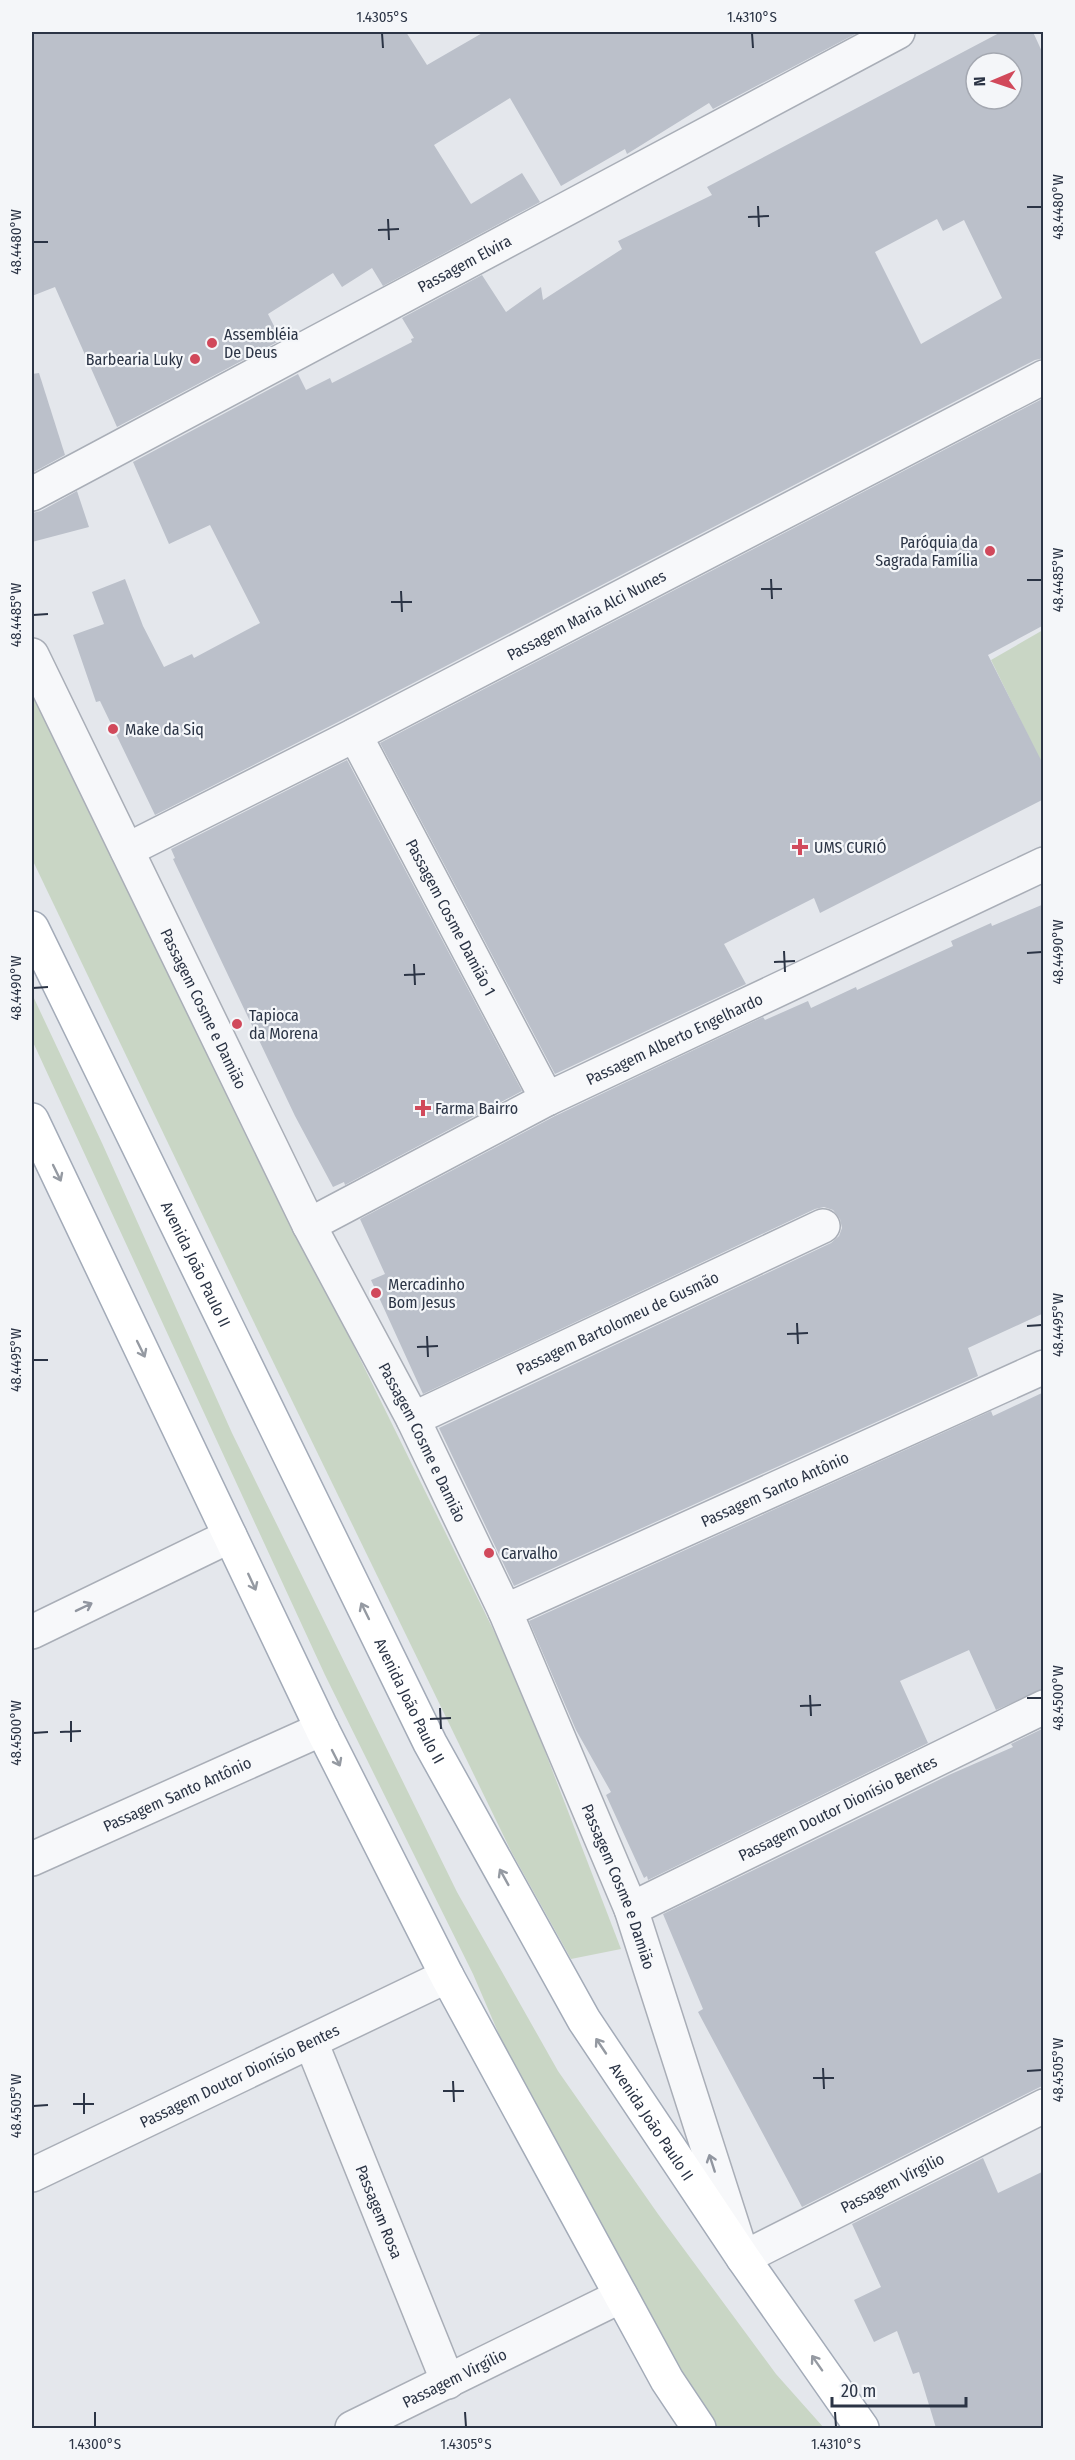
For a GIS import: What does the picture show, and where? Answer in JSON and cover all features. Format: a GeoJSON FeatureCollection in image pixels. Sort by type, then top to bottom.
{"type":"FeatureCollection","features":[{"type":"Feature","properties":{"kind":"main road","name":"Avenida João Paulo II"},"geometry":{"type":"LineString","coordinates":[[32,928],[430,1743],[584,2020],[743,2258],[862,2428]]}},
{"type":"Feature","properties":{"kind":"main road"},"geometry":{"type":"LineString","coordinates":[[32,1120],[322,1729],[447,1976],[667,2380],[699,2428]]}},
{"type":"Feature","properties":{"kind":"street","name":"Passagem Elvira"},"geometry":{"type":"LineString","coordinates":[[32,494],[898,32]]}},
{"type":"Feature","properties":{"kind":"street","name":"Passagem Maria Alci Nunes"},"geometry":{"type":"LineString","coordinates":[[127,850],[355,735],[1044,377]]}},
{"type":"Feature","properties":{"kind":"street","name":"Passagem Cosme e Damião"},"geometry":{"type":"LineString","coordinates":[[32,655],[309,1225],[413,1419],[505,1611],[631,1909],[743,2258]]}},
{"type":"Feature","properties":{"kind":"street","name":"Passagem Cosme Damião 1"},"geometry":{"type":"LineString","coordinates":[[355,735],[547,1099]]}},
{"type":"Feature","properties":{"kind":"street","name":"Passagem Alberto Engelhardo"},"geometry":{"type":"LineString","coordinates":[[309,1225],[547,1099],[1044,864]]}},
{"type":"Feature","properties":{"kind":"street","name":"Passagem Bartolomeu de Gusmão"},"geometry":{"type":"LineString","coordinates":[[413,1419],[823,1226]]}},
{"type":"Feature","properties":{"kind":"street","name":"Passagem Santo Antônio"},"geometry":{"type":"LineString","coordinates":[[505,1611],[1044,1367]]}},
{"type":"Feature","properties":{"kind":"street"},"geometry":{"type":"LineString","coordinates":[[32,1632],[230,1536]]}},
{"type":"Feature","properties":{"kind":"street","name":"Passagem Doutor Dionísio Bentes"},"geometry":{"type":"LineString","coordinates":[[631,1909],[1044,1707]]}},
{"type":"Feature","properties":{"kind":"street","name":"Passagem Santo Antônio"},"geometry":{"type":"LineString","coordinates":[[32,1858],[322,1729]]}},
{"type":"Feature","properties":{"kind":"street","name":"Passagem Doutor Dionísio Bentes"},"geometry":{"type":"LineString","coordinates":[[32,2175],[447,1976]]}},
{"type":"Feature","properties":{"kind":"street","name":"Passagem Rosa"},"geometry":{"type":"LineString","coordinates":[[311,2042],[448,2382]]}},
{"type":"Feature","properties":{"kind":"street","name":"Passagem Virgílio"},"geometry":{"type":"LineString","coordinates":[[743,2258],[1044,2106]]}},
{"type":"Feature","properties":{"kind":"street","name":"Passagem Virgílio"},"geometry":{"type":"LineString","coordinates":[[352,2428],[621,2296]]}},
{"type":"Feature","properties":{"kind":"green space"},"geometry":{"type":"Polygon","coordinates":[[[1043,630],[1043,766],[991,660],[1043,630]]]}},
{"type":"Feature","properties":{"kind":"green space"},"geometry":{"type":"Polygon","coordinates":[[[32,692],[516,1676],[621,1949],[571,1959],[512,1853],[32,859],[32,692]]]}},
{"type":"Feature","properties":{"kind":"green space"},"geometry":{"type":"Polygon","coordinates":[[[32,994],[102,1143],[232,1433],[457,1892],[558,2071],[658,2214],[776,2374],[824,2428],[717,2428],[674,2372],[507,2053],[473,1974],[325,1675],[32,1040],[32,994]]]}},
{"type":"Feature","properties":{"kind":"building"},"geometry":{"type":"Polygon","coordinates":[[[32,32],[406,32],[427,65],[484,32],[859,32],[713,109],[709,103],[627,154],[625,149],[561,186],[510,98],[434,145],[471,204],[522,173],[540,202],[383,286],[372,268],[342,287],[333,273],[268,314],[281,340],[117,427],[55,287],[32,296],[32,32]]]}},
{"type":"Feature","properties":{"kind":"building"},"geometry":{"type":"Polygon","coordinates":[[[1001,32],[1033,32],[1044,56],[1044,358],[1035,360],[155,815],[100,701],[96,702],[73,635],[104,624],[92,592],[125,579],[143,626],[164,667],[192,654],[194,658],[260,623],[210,525],[169,544],[133,462],[298,374],[306,390],[330,378],[332,383],[412,342],[411,339],[414,338],[402,318],[482,275],[506,312],[541,287],[543,300],[622,249],[618,241],[712,195],[707,187],[964,52],[964,111],[1024,111],[1024,51],[965,51],[1001,32]],[[937,219],[875,252],[921,344],[1002,298],[964,220],[943,231],[937,219]]]}},
{"type":"Feature","properties":{"kind":"building"},"geometry":{"type":"Polygon","coordinates":[[[39,373],[65,455],[32,473],[32,374],[39,373]]]}},
{"type":"Feature","properties":{"kind":"building"},"geometry":{"type":"Polygon","coordinates":[[[1044,398],[1044,625],[988,655],[1044,766],[1044,799],[820,913],[814,898],[724,944],[746,984],[555,1074],[380,743],[1044,398]]]}},
{"type":"Feature","properties":{"kind":"building"},"geometry":{"type":"Polygon","coordinates":[[[77,491],[89,527],[32,542],[32,513],[41,511],[77,491]]]}},
{"type":"Feature","properties":{"kind":"building"},"geometry":{"type":"Polygon","coordinates":[[[347,760],[522,1091],[345,1185],[344,1182],[333,1187],[295,1116],[173,859],[175,858],[171,849],[347,760]]]}},
{"type":"Feature","properties":{"kind":"building"},"geometry":{"type":"Polygon","coordinates":[[[1044,904],[1044,1313],[968,1348],[978,1376],[514,1586],[439,1428],[831,1243],[839,1236],[842,1228],[840,1219],[833,1210],[824,1207],[815,1209],[423,1394],[371,1280],[385,1274],[360,1219],[555,1116],[763,1017],[765,1020],[808,1001],[811,1008],[856,987],[857,990],[953,946],[951,941],[991,923],[992,926],[1044,904]]]}},
{"type":"Feature","properties":{"kind":"building"},"geometry":{"type":"Polygon","coordinates":[[[1044,1392],[1044,1689],[996,1710],[969,1650],[900,1681],[928,1743],[648,1880],[647,1876],[644,1878],[606,1795],[611,1792],[576,1730],[529,1621],[991,1411],[993,1416],[1044,1392]]]}},
{"type":"Feature","properties":{"kind":"building"},"geometry":{"type":"Polygon","coordinates":[[[1044,1728],[1044,2085],[802,2207],[698,2012],[703,2009],[663,1914],[951,1774],[1013,1747],[1011,1744],[1044,1728]]]}},
{"type":"Feature","properties":{"kind":"building"},"geometry":{"type":"Polygon","coordinates":[[[983,2158],[998,2193],[1044,2171],[1044,2428],[936,2428],[919,2372],[913,2374],[897,2331],[874,2342],[854,2300],[881,2287],[852,2224],[983,2158]]]}},
{"type":"Feature","properties":{"kind":"place","name":"Assembléia De Deus"},"geometry":{"type":"Point","coordinates":[212,343]}},
{"type":"Feature","properties":{"kind":"place","name":"Barbearia Luky"},"geometry":{"type":"Point","coordinates":[195,359]}},
{"type":"Feature","properties":{"kind":"place","name":"Paróquia da Sagrada Família"},"geometry":{"type":"Point","coordinates":[990,551]}},
{"type":"Feature","properties":{"kind":"place","name":"Make da Siq"},"geometry":{"type":"Point","coordinates":[113,729]}},
{"type":"Feature","properties":{"kind":"place","name":"UMS CURIÓ"},"geometry":{"type":"Point","coordinates":[800,847]}},
{"type":"Feature","properties":{"kind":"place","name":"Tapioca da Morena"},"geometry":{"type":"Point","coordinates":[237,1024]}},
{"type":"Feature","properties":{"kind":"place","name":"Farma Bairro"},"geometry":{"type":"Point","coordinates":[423,1108]}},
{"type":"Feature","properties":{"kind":"place","name":"Mercadinho Bom Jesus"},"geometry":{"type":"Point","coordinates":[376,1293]}},
{"type":"Feature","properties":{"kind":"place","name":"Carvalho"},"geometry":{"type":"Point","coordinates":[489,1553]}}]}
